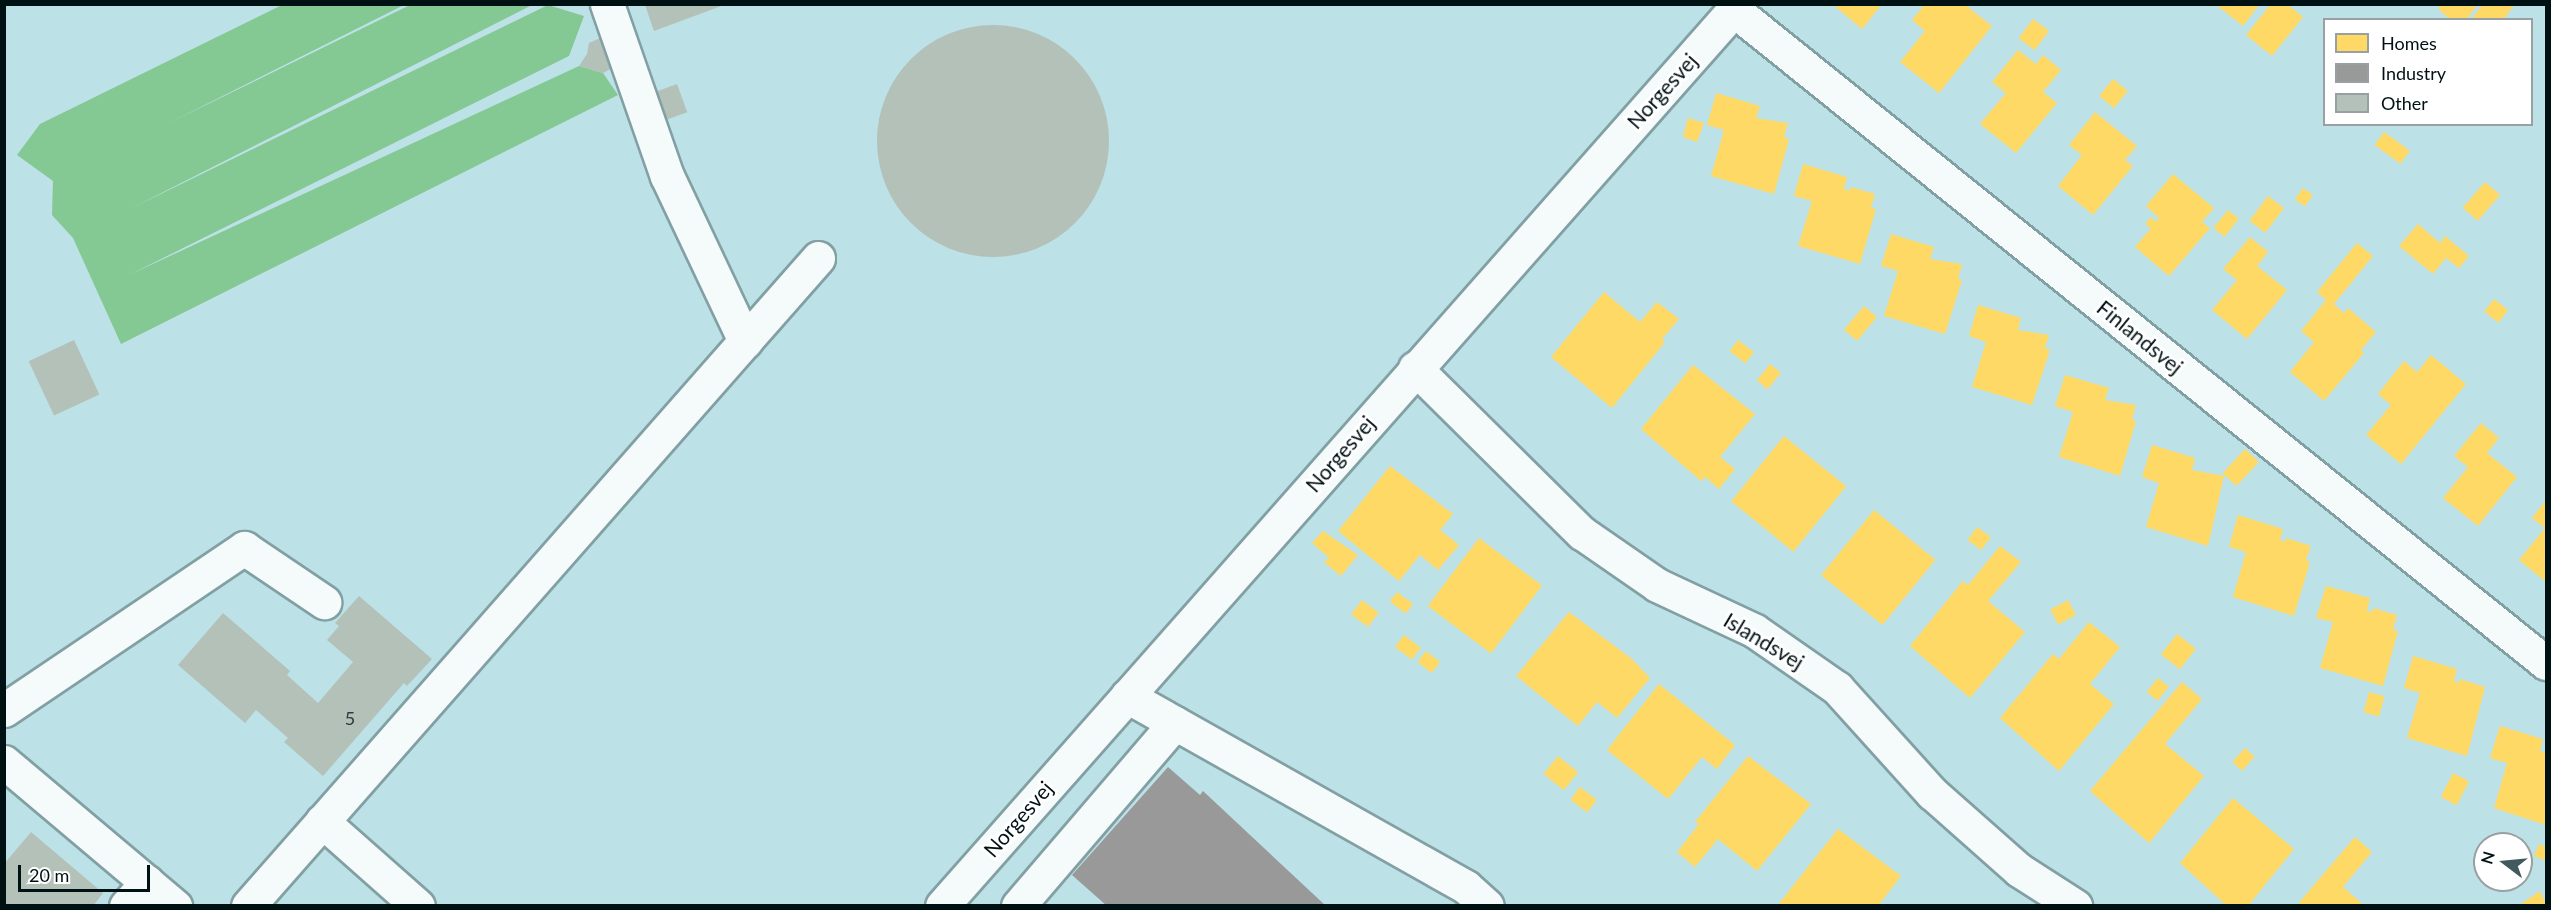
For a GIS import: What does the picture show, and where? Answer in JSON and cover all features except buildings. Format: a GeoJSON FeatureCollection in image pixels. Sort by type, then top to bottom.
{"type":"FeatureCollection","features":[{"type":"Feature","properties":{"kind":"street"},"geometry":{"type":"LineString","coordinates":[[607,4],[667,176],[745,341]]}},
{"type":"Feature","properties":{"kind":"street","name":"Norgesvej"},"geometry":{"type":"LineString","coordinates":[[942,906],[1415,368],[1737,7]]}},
{"type":"Feature","properties":{"kind":"street","name":"Finlandsvej"},"geometry":{"type":"LineString","coordinates":[[1737,7],[2547,663]]}},
{"type":"Feature","properties":{"kind":"street"},"geometry":{"type":"LineString","coordinates":[[248,906],[818,258]]}},
{"type":"Feature","properties":{"kind":"street","name":"Islandsvej"},"geometry":{"type":"LineString","coordinates":[[1415,368],[1582,533],[1657,585],[1755,631],[1837,688],[1932,793],[2019,870],[2075,906]]}},
{"type":"Feature","properties":{"kind":"street"},"geometry":{"type":"LineString","coordinates":[[4,710],[244,548],[324,602]]}},
{"type":"Feature","properties":{"kind":"street"},"geometry":{"type":"LineString","coordinates":[[1127,696],[1466,887],[1487,906]]}},
{"type":"Feature","properties":{"kind":"street"},"geometry":{"type":"LineString","coordinates":[[1017,906],[1175,723]]}},
{"type":"Feature","properties":{"kind":"street"},"geometry":{"type":"LineString","coordinates":[[4,762],[136,894],[175,906]]}},
{"type":"Feature","properties":{"kind":"street"},"geometry":{"type":"LineString","coordinates":[[322,821],[418,906]]}},
{"type":"Feature","properties":{"kind":"shaded area"},"geometry":{"type":"Polygon","coordinates":[[[282,5],[404,5],[167,124],[410,5],[532,5],[130,209],[548,5],[584,16],[569,56],[129,275],[579,66],[603,73],[618,95],[121,344],[73,238],[52,215],[53,181],[17,155],[40,124],[282,5]]]}}]}
